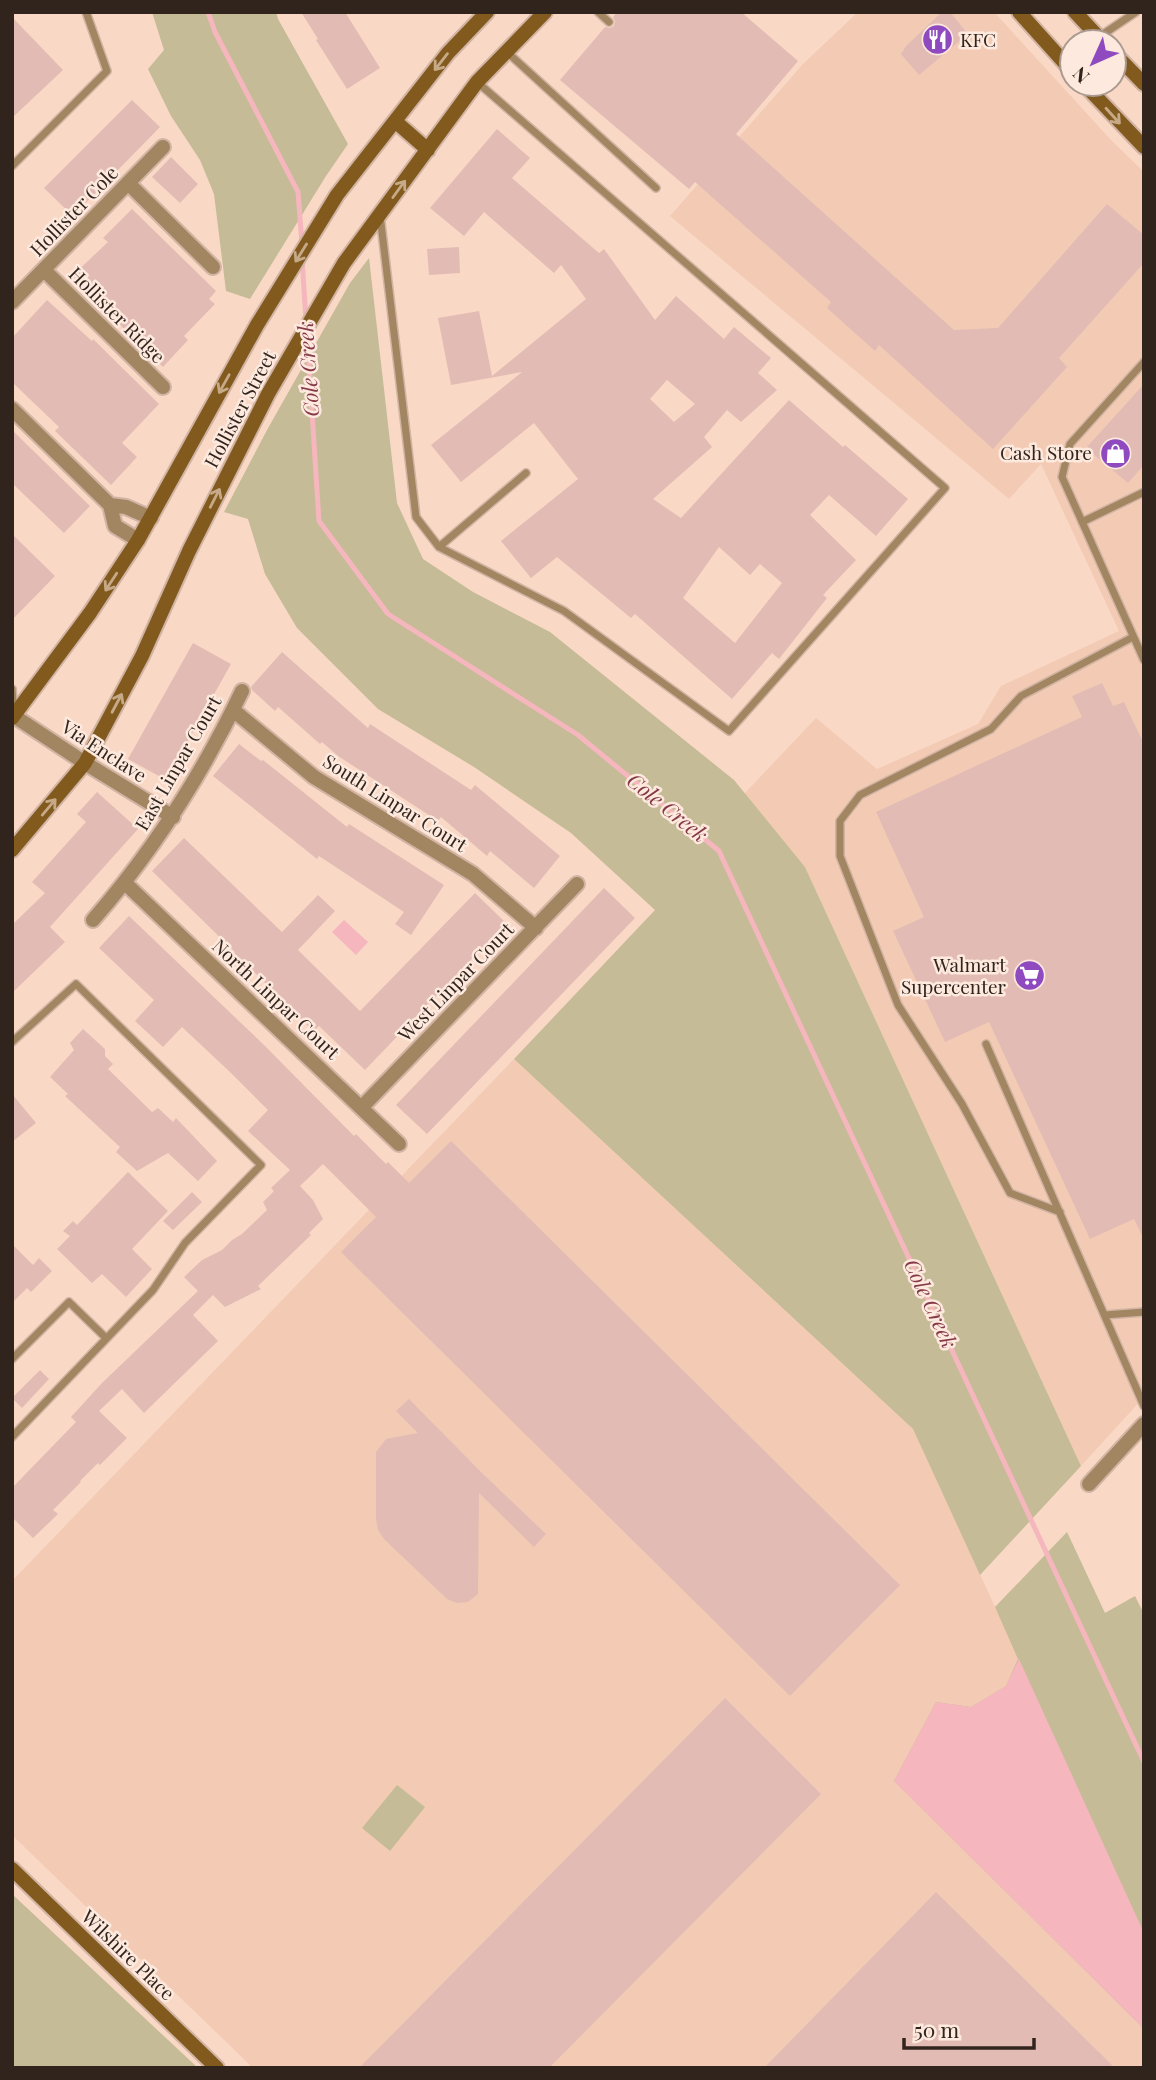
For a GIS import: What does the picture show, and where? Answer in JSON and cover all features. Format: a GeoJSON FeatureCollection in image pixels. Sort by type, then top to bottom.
{"type":"FeatureCollection","features":[{"type":"Feature","properties":{"kind":"main road","name":"Hollister Street"},"geometry":{"type":"LineString","coordinates":[[13,717],[90,613],[138,540],[257,325],[337,195],[448,53],[487,12]]}},
{"type":"Feature","properties":{"kind":"main road","name":"Hollister Street"},"geometry":{"type":"LineString","coordinates":[[12,850],[85,763],[142,656],[188,551],[268,394],[344,263],[477,82],[545,12]]}},
{"type":"Feature","properties":{"kind":"main road"},"geometry":{"type":"LineString","coordinates":[[1019,12],[1058,55]]}},
{"type":"Feature","properties":{"kind":"main road"},"geometry":{"type":"LineString","coordinates":[[1074,12],[1089,28]]}},
{"type":"Feature","properties":{"kind":"main road"},"geometry":{"type":"LineString","coordinates":[[1128,67],[1144,83]]}},
{"type":"Feature","properties":{"kind":"main road"},"geometry":{"type":"LineString","coordinates":[[1097,98],[1144,147]]}},
{"type":"Feature","properties":{"kind":"main road"},"geometry":{"type":"LineString","coordinates":[[395,121],[428,150]]}},
{"type":"Feature","properties":{"kind":"main road","name":"Wilshire Place"},"geometry":{"type":"LineString","coordinates":[[12,1869],[217,2068]]}},
{"type":"Feature","properties":{"kind":"street","name":"Hollister Cole"},"geometry":{"type":"LineString","coordinates":[[12,302],[163,147]]}},
{"type":"Feature","properties":{"kind":"street"},"geometry":{"type":"LineString","coordinates":[[128,183],[213,267]]}},
{"type":"Feature","properties":{"kind":"street","name":"Hollister Ridge"},"geometry":{"type":"LineString","coordinates":[[44,270],[163,387]]}},
{"type":"Feature","properties":{"kind":"street"},"geometry":{"type":"LineString","coordinates":[[12,409],[110,505],[115,526],[138,540]]}},
{"type":"Feature","properties":{"kind":"street"},"geometry":{"type":"LineString","coordinates":[[110,505],[126,507],[150,518]]}},
{"type":"Feature","properties":{"kind":"street","name":"East Linpar Court"},"geometry":{"type":"LineString","coordinates":[[93,920],[125,883],[173,817],[242,691]]}},
{"type":"Feature","properties":{"kind":"street","name":"South Linpar Court"},"geometry":{"type":"LineString","coordinates":[[233,710],[314,777],[473,874],[537,928]]}},
{"type":"Feature","properties":{"kind":"street","name":"Via Enclave"},"geometry":{"type":"LineString","coordinates":[[13,717],[173,817]]}},
{"type":"Feature","properties":{"kind":"street","name":"North Linpar Court"},"geometry":{"type":"LineString","coordinates":[[125,883],[399,1144]]}},
{"type":"Feature","properties":{"kind":"street","name":"West Linpar Court"},"geometry":{"type":"LineString","coordinates":[[362,1107],[577,884]]}},
{"type":"Feature","properties":{"kind":"street"},"geometry":{"type":"LineString","coordinates":[[1089,1484],[1144,1424]]}},
{"type":"Feature","properties":{"kind":"lane"},"geometry":{"type":"LineString","coordinates":[[12,166],[107,71],[86,12]]}},
{"type":"Feature","properties":{"kind":"lane"},"geometry":{"type":"LineString","coordinates":[[598,12],[609,22]]}},
{"type":"Feature","properties":{"kind":"lane"},"geometry":{"type":"LineString","coordinates":[[1116,28],[1136,12]]}},
{"type":"Feature","properties":{"kind":"lane"},"geometry":{"type":"LineString","coordinates":[[507,52],[656,188]]}},
{"type":"Feature","properties":{"kind":"lane"},"geometry":{"type":"LineString","coordinates":[[380,215],[416,517],[439,547],[564,611],[729,731],[945,488],[477,82]]}},
{"type":"Feature","properties":{"kind":"lane"},"geometry":{"type":"LineString","coordinates":[[1144,362],[1070,444],[1062,477],[1144,660]]}},
{"type":"Feature","properties":{"kind":"lane"},"geometry":{"type":"LineString","coordinates":[[439,547],[526,473]]}},
{"type":"Feature","properties":{"kind":"lane"},"geometry":{"type":"LineString","coordinates":[[1082,522],[1144,492]]}},
{"type":"Feature","properties":{"kind":"lane"},"geometry":{"type":"LineString","coordinates":[[1060,1212],[1010,1193],[962,1104],[898,1005],[840,856],[840,821],[860,795],[991,729],[1021,696],[1133,637]]}},
{"type":"Feature","properties":{"kind":"lane"},"geometry":{"type":"LineString","coordinates":[[12,689],[13,717]]}},
{"type":"Feature","properties":{"kind":"lane"},"geometry":{"type":"LineString","coordinates":[[12,1042],[76,984],[261,1165],[185,1242],[153,1290],[12,1437]]}},
{"type":"Feature","properties":{"kind":"lane"},"geometry":{"type":"LineString","coordinates":[[986,1044],[1144,1406]]}},
{"type":"Feature","properties":{"kind":"lane"},"geometry":{"type":"LineString","coordinates":[[12,1359],[69,1301],[107,1338]]}},
{"type":"Feature","properties":{"kind":"lane"},"geometry":{"type":"LineString","coordinates":[[1105,1315],[1144,1312]]}},
{"type":"Feature","properties":{"kind":"shaded area"},"geometry":{"type":"Polygon","coordinates":[[[152,12],[276,12],[348,144],[250,299],[226,291],[214,194],[200,160],[171,116],[148,69],[164,50],[152,12]]]}},
{"type":"Feature","properties":{"kind":"shaded area"},"geometry":{"type":"Polygon","coordinates":[[[858,12],[994,12],[1058,82],[1058,98],[1073,98],[1144,172],[1144,1397],[1081,1466],[805,867],[744,794],[816,718],[877,769],[978,724],[1001,686],[1119,631],[1041,464],[1009,499],[670,216],[803,64],[858,12]]]}},
{"type":"Feature","properties":{"kind":"shaded area"},"geometry":{"type":"Polygon","coordinates":[[[369,258],[397,503],[423,559],[473,592],[550,632],[734,780],[805,867],[1081,1466],[980,1575],[913,1429],[514,1059],[655,910],[571,833],[474,767],[378,709],[297,628],[265,574],[248,519],[224,512],[350,283],[369,258]]]}},
{"type":"Feature","properties":{"kind":"shaded area"},"geometry":{"type":"Polygon","coordinates":[[[344,920],[368,942],[356,955],[332,932],[344,920]]]}},
{"type":"Feature","properties":{"kind":"shaded area"},"geometry":{"type":"Polygon","coordinates":[[[514,1059],[913,1429],[1019,1659],[1006,1686],[971,1707],[894,1781],[1144,2029],[1144,2068],[248,2068],[250,2065],[12,1835],[12,1581],[514,1059]]]}},
{"type":"Feature","properties":{"kind":"shaded area"},"geometry":{"type":"Polygon","coordinates":[[[1067,1532],[1105,1613],[1135,1596],[1144,1614],[1144,2029],[894,1781],[936,1702],[971,1707],[1006,1686],[1018,1659],[995,1607],[1067,1532]]]}},
{"type":"Feature","properties":{"kind":"shaded area"},"geometry":{"type":"Polygon","coordinates":[[[1019,1659],[1144,1933],[1144,2029],[894,1781],[936,1702],[971,1707],[1006,1686],[1019,1659]]]}},
{"type":"Feature","properties":{"kind":"shaded area"},"geometry":{"type":"Polygon","coordinates":[[[397,1785],[425,1807],[390,1851],[362,1828],[397,1785]]]}},
{"type":"Feature","properties":{"kind":"shaded area"},"geometry":{"type":"Polygon","coordinates":[[[12,1894],[198,2068],[12,2068],[12,1894]]]}},
{"type":"Feature","properties":{"kind":"building"},"geometry":{"type":"Polygon","coordinates":[[[301,12],[345,12],[380,68],[347,89],[301,12]]]}},
{"type":"Feature","properties":{"kind":"building"},"geometry":{"type":"Polygon","coordinates":[[[617,12],[741,12],[798,61],[736,134],[954,330],[998,328],[1107,204],[1144,235],[1144,263],[1059,358],[1067,367],[993,449],[879,345],[875,351],[827,308],[831,302],[695,182],[689,189],[560,80],[605,27],[614,26],[613,17],[617,12]]]}},
{"type":"Feature","properties":{"kind":"building","name":"KFC"},"geometry":{"type":"Polygon","coordinates":[[[942,12],[950,12],[968,34],[919,75],[901,54],[942,12]]]}},
{"type":"Feature","properties":{"kind":"building"},"geometry":{"type":"Polygon","coordinates":[[[12,17],[63,70],[12,118],[12,17]]]}},
{"type":"Feature","properties":{"kind":"building"},"geometry":{"type":"Polygon","coordinates":[[[132,100],[160,127],[73,216],[44,188],[132,100]]]}},
{"type":"Feature","properties":{"kind":"building"},"geometry":{"type":"Polygon","coordinates":[[[497,129],[530,158],[512,178],[599,253],[604,249],[655,320],[676,296],[724,339],[734,327],[771,358],[758,373],[777,390],[741,422],[727,410],[704,437],[712,447],[653,499],[681,518],[789,400],[908,499],[876,536],[829,495],[810,515],[856,560],[823,595],[827,598],[779,659],[772,653],[732,699],[635,614],[631,618],[557,557],[531,578],[501,541],[578,479],[534,423],[461,482],[431,445],[522,372],[451,385],[438,318],[479,311],[492,376],[586,299],[561,265],[554,273],[484,212],[464,236],[430,208],[497,129]],[[667,380],[650,399],[674,422],[695,404],[667,380]],[[719,547],[683,598],[735,643],[782,583],[760,564],[750,575],[719,547]]]}},
{"type":"Feature","properties":{"kind":"building"},"geometry":{"type":"Polygon","coordinates":[[[171,157],[198,184],[180,203],[152,177],[171,157]]]}},
{"type":"Feature","properties":{"kind":"building"},"geometry":{"type":"Polygon","coordinates":[[[132,209],[216,291],[209,299],[215,304],[184,336],[188,340],[163,367],[71,277],[108,242],[103,238],[132,209]]]}},
{"type":"Feature","properties":{"kind":"building"},"geometry":{"type":"Polygon","coordinates":[[[459,247],[460,273],[429,275],[427,249],[459,247]]]}},
{"type":"Feature","properties":{"kind":"building"},"geometry":{"type":"Polygon","coordinates":[[[47,300],[92,341],[93,339],[159,404],[122,443],[137,457],[111,485],[55,431],[59,427],[12,382],[12,338],[47,300]]]}},
{"type":"Feature","properties":{"kind":"building"},"geometry":{"type":"Polygon","coordinates":[[[1144,384],[1144,465],[1128,483],[1086,448],[1144,384]]]}},
{"type":"Feature","properties":{"kind":"building"},"geometry":{"type":"Polygon","coordinates":[[[12,430],[90,506],[64,533],[12,483],[12,430]]]}},
{"type":"Feature","properties":{"kind":"building"},"geometry":{"type":"Polygon","coordinates":[[[12,534],[55,576],[12,620],[12,534]]]}},
{"type":"Feature","properties":{"kind":"building"},"geometry":{"type":"Polygon","coordinates":[[[193,643],[231,664],[166,780],[128,759],[193,643]]]}},
{"type":"Feature","properties":{"kind":"building"},"geometry":{"type":"Polygon","coordinates":[[[282,652],[368,728],[370,724],[471,790],[475,785],[560,856],[534,888],[490,851],[487,856],[441,817],[438,821],[338,756],[322,742],[320,744],[278,707],[275,711],[252,690],[251,687],[282,652]]]}},
{"type":"Feature","properties":{"kind":"building","name":"Walmart Supercenter"},"geometry":{"type":"Polygon","coordinates":[[[1102,683],[1113,706],[1124,702],[1144,744],[1144,1240],[1134,1219],[1090,1239],[989,1022],[945,1042],[893,931],[924,917],[876,812],[1082,717],[1072,696],[1102,683]]]}},
{"type":"Feature","properties":{"kind":"building"},"geometry":{"type":"Polygon","coordinates":[[[239,744],[347,827],[349,824],[444,885],[411,935],[395,924],[404,912],[319,856],[317,859],[213,776],[239,744]]]}},
{"type":"Feature","properties":{"kind":"building"},"geometry":{"type":"Polygon","coordinates":[[[97,792],[138,829],[50,927],[65,942],[12,993],[12,925],[45,893],[32,882],[86,822],[77,814],[97,792]]]}},
{"type":"Feature","properties":{"kind":"building"},"geometry":{"type":"Polygon","coordinates":[[[184,838],[282,932],[318,895],[335,911],[298,950],[360,1011],[475,893],[506,923],[365,1070],[319,1026],[313,1031],[249,967],[245,971],[231,957],[235,952],[152,871],[184,838]]]}},
{"type":"Feature","properties":{"kind":"building"},"geometry":{"type":"Polygon","coordinates":[[[604,888],[635,918],[427,1134],[396,1105],[604,888]]]}},
{"type":"Feature","properties":{"kind":"building"},"geometry":{"type":"Polygon","coordinates":[[[129,916],[264,1045],[354,1136],[356,1134],[409,1183],[451,1141],[900,1585],[790,1696],[341,1252],[376,1217],[323,1164],[300,1186],[313,1200],[323,1219],[309,1233],[311,1235],[258,1286],[261,1289],[225,1307],[213,1295],[193,1315],[218,1341],[144,1413],[122,1389],[99,1411],[127,1438],[80,1481],[53,1510],[58,1514],[33,1538],[12,1517],[12,1488],[76,1422],[71,1417],[102,1383],[198,1291],[184,1277],[202,1260],[222,1250],[242,1234],[267,1210],[263,1202],[274,1191],[271,1188],[290,1170],[248,1131],[268,1110],[231,1073],[182,1027],[163,1047],[135,1021],[154,1000],[99,948],[129,916]]]}},
{"type":"Feature","properties":{"kind":"building"},"geometry":{"type":"Polygon","coordinates":[[[83,1029],[105,1049],[105,1056],[113,1064],[108,1069],[152,1112],[158,1108],[173,1122],[176,1118],[217,1161],[198,1181],[168,1153],[137,1171],[116,1152],[120,1147],[65,1096],[68,1094],[50,1077],[74,1050],[70,1043],[83,1029]]]}},
{"type":"Feature","properties":{"kind":"building"},"geometry":{"type":"Polygon","coordinates":[[[12,1094],[36,1123],[12,1142],[12,1094]]]}},
{"type":"Feature","properties":{"kind":"building"},"geometry":{"type":"Polygon","coordinates":[[[128,1172],[168,1211],[132,1249],[152,1269],[126,1297],[102,1274],[92,1283],[57,1249],[70,1236],[63,1231],[73,1221],[77,1225],[128,1172]]]}},
{"type":"Feature","properties":{"kind":"building"},"geometry":{"type":"Polygon","coordinates":[[[192,1192],[202,1202],[173,1230],[163,1221],[192,1192]]]}},
{"type":"Feature","properties":{"kind":"building"},"geometry":{"type":"Polygon","coordinates":[[[12,1244],[33,1265],[39,1258],[52,1271],[31,1292],[27,1288],[12,1303],[12,1244]]]}},
{"type":"Feature","properties":{"kind":"building"},"geometry":{"type":"Polygon","coordinates":[[[40,1370],[49,1379],[22,1408],[12,1398],[40,1370]]]}},
{"type":"Feature","properties":{"kind":"building"},"geometry":{"type":"Polygon","coordinates":[[[409,1399],[546,1534],[534,1547],[479,1493],[478,1594],[468,1602],[457,1603],[447,1599],[384,1539],[378,1530],[376,1452],[386,1439],[418,1433],[396,1411],[409,1399]]]}},
{"type":"Feature","properties":{"kind":"building"},"geometry":{"type":"Polygon","coordinates":[[[725,1698],[821,1794],[549,2068],[359,2068],[725,1698]]]}},
{"type":"Feature","properties":{"kind":"building"},"geometry":{"type":"Polygon","coordinates":[[[936,1892],[1115,2068],[764,2068],[936,1892]]]}},
{"type":"Feature","properties":{"kind":"waterway","name":"Cole Creek"},"geometry":{"type":"LineString","coordinates":[[208,12],[215,32],[298,192],[302,244]]}},
{"type":"Feature","properties":{"kind":"waterway","name":"Cole Creek"},"geometry":{"type":"LineString","coordinates":[[302,257],[306,321]]}},
{"type":"Feature","properties":{"kind":"waterway","name":"Cole Creek"},"geometry":{"type":"LineString","coordinates":[[307,334],[319,521],[388,614],[578,735],[719,851],[1144,1762]]}},
{"type":"Feature","properties":{"kind":"place","name":"KFC"},"geometry":{"type":"Point","coordinates":[937,40]}},
{"type":"Feature","properties":{"kind":"place","name":"Cash Store"},"geometry":{"type":"Point","coordinates":[1115,453]}},
{"type":"Feature","properties":{"kind":"place","name":"Walmart Supercenter"},"geometry":{"type":"Point","coordinates":[1029,976]}}]}
